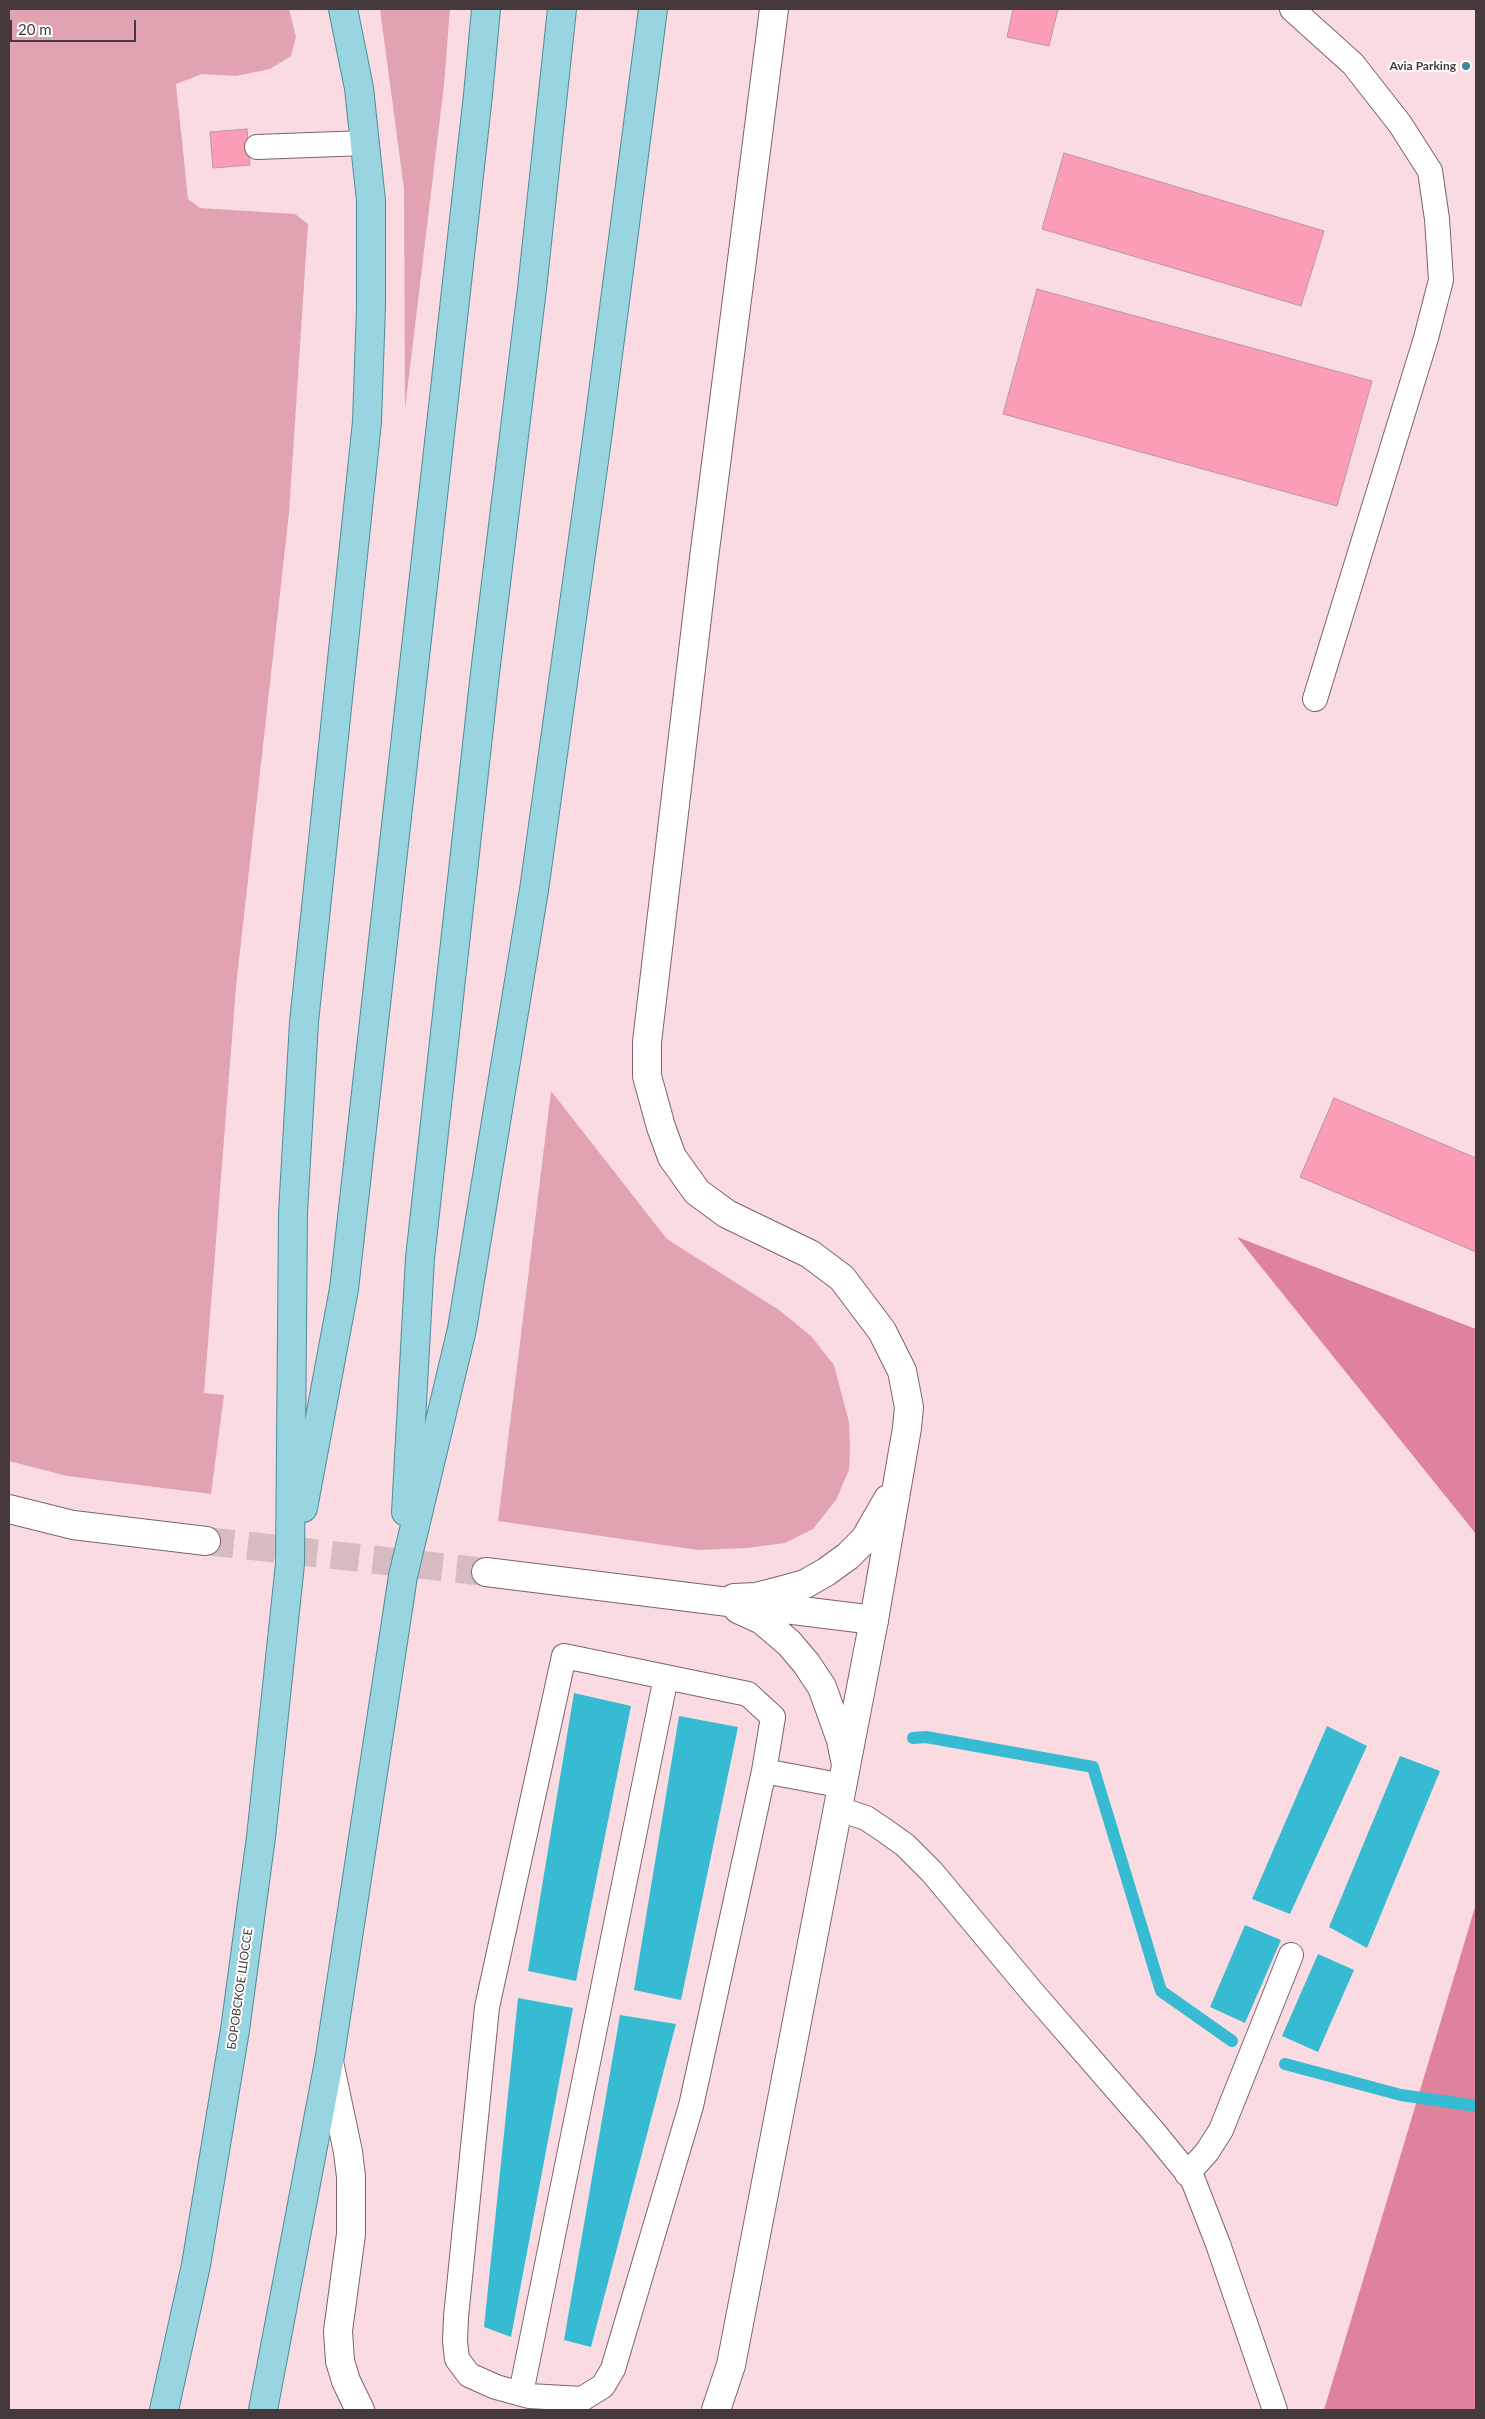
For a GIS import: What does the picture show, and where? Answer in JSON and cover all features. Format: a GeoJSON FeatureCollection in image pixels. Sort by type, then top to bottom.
{"type":"FeatureCollection","features":[{"type":"Feature","properties":{"kind":"main road"},"geometry":{"type":"LineString","coordinates":[[290,1564],[293,1213],[304,1022],[367,422],[372,247],[371,201],[359,88],[343,9]]}},
{"type":"Feature","properties":{"kind":"main road"},"geometry":{"type":"LineString","coordinates":[[290,1564],[304,1505],[342,1305],[477,105],[486,9]]}},
{"type":"Feature","properties":{"kind":"main road"},"geometry":{"type":"LineString","coordinates":[[403,1576],[420,1258],[486,664],[532,289],[562,9]]}},
{"type":"Feature","properties":{"kind":"main road"},"geometry":{"type":"LineString","coordinates":[[263,2410],[329,2062],[403,1576],[462,1329],[534,890],[596,449],[653,9]]}},
{"type":"Feature","properties":{"kind":"main road","name":"БОРОВСКОЕ ШОССЕ"},"geometry":{"type":"LineString","coordinates":[[164,2410],[196,2265],[235,2030],[260,1837],[290,1564]]}},
{"type":"Feature","properties":{"kind":"street"},"geometry":{"type":"LineString","coordinates":[[716,2410],[731,2365],[843,1788],[874,1620],[909,1407],[902,1371],[882,1331],[857,1294],[842,1278],[810,1254],[727,1214],[697,1192],[672,1157],[661,1127],[647,1076],[647,1042],[702,578],[774,9]]}},
{"type":"Feature","properties":{"kind":"street"},"geometry":{"type":"LineString","coordinates":[[710,1600],[756,1597],[805,1584],[826,1572],[848,1556],[865,1538],[898,1480]]}},
{"type":"Feature","properties":{"kind":"street"},"geometry":{"type":"LineString","coordinates":[[9,1509],[73,1525],[206,1540]]}},
{"type":"Feature","properties":{"kind":"street"},"geometry":{"type":"LineString","coordinates":[[486,1572],[874,1620]]}},
{"type":"Feature","properties":{"kind":"street"},"geometry":{"type":"LineString","coordinates":[[710,1600],[758,1617],[790,1643],[806,1663],[822,1687],[841,1740],[843,1788]]}},
{"type":"Feature","properties":{"kind":"street"},"geometry":{"type":"LineString","coordinates":[[329,2062],[348,2152],[351,2177],[351,2234],[338,2331],[340,2360],[346,2381],[360,2410]]}},
{"type":"Feature","properties":{"kind":"lane"},"geometry":{"type":"LineString","coordinates":[[1292,9],[1353,64],[1400,124],[1430,171],[1437,219],[1440,280],[1426,338],[1315,699]]}},
{"type":"Feature","properties":{"kind":"lane"},"geometry":{"type":"LineString","coordinates":[[257,147],[365,143]]}},
{"type":"Feature","properties":{"kind":"lane"},"geometry":{"type":"LineString","coordinates":[[564,1656],[748,1694],[773,1718],[764,1771],[690,2106],[613,2369],[604,2386],[582,2399],[561,2399],[496,2387],[470,2375],[457,2359],[455,2342],[487,2007],[564,1656]]}},
{"type":"Feature","properties":{"kind":"lane"},"geometry":{"type":"LineString","coordinates":[[521,2393],[666,1677]]}},
{"type":"Feature","properties":{"kind":"lane"},"geometry":{"type":"LineString","coordinates":[[764,1771],[843,1788],[866,1818],[905,1845],[932,1872],[1193,2180],[1218,2244],[1275,2410]]}},
{"type":"Feature","properties":{"kind":"lane"},"geometry":{"type":"LineString","coordinates":[[1187,2174],[1208,2152],[1220,2130],[1291,1955]]}},
{"type":"Feature","properties":{"kind":"shaded area"},"geometry":{"type":"Polygon","coordinates":[[[9,9],[289,9],[296,37],[291,56],[270,69],[236,76],[202,74],[176,84],[188,199],[200,208],[295,214],[308,224],[289,513],[236,987],[204,1393],[224,1395],[211,1494],[67,1476],[9,1461],[9,9]]]}},
{"type":"Feature","properties":{"kind":"shaded area"},"geometry":{"type":"Polygon","coordinates":[[[380,9],[450,9],[444,85],[405,409],[404,189],[380,9]]]}},
{"type":"Feature","properties":{"kind":"shaded area"},"geometry":{"type":"Polygon","coordinates":[[[551,1091],[667,1239],[779,1310],[811,1336],[834,1365],[849,1422],[849,1470],[836,1500],[813,1529],[785,1543],[747,1548],[698,1550],[498,1521],[551,1091]]]}},
{"type":"Feature","properties":{"kind":"shaded area"},"geometry":{"type":"Polygon","coordinates":[[[1237,1237],[1476,1329],[1476,1534],[1237,1237]]]}},
{"type":"Feature","properties":{"kind":"shaded area"},"geometry":{"type":"Polygon","coordinates":[[[1476,1904],[1476,2410],[1324,2410],[1476,1904]]]}},
{"type":"Feature","properties":{"kind":"water"},"geometry":{"type":"Polygon","coordinates":[[[574,1693],[631,1706],[576,1981],[528,1971],[574,1693]]]}},
{"type":"Feature","properties":{"kind":"water"},"geometry":{"type":"Polygon","coordinates":[[[679,1716],[738,1727],[681,2000],[634,1990],[679,1716]]]}},
{"type":"Feature","properties":{"kind":"water"},"geometry":{"type":"Polygon","coordinates":[[[1327,1726],[1367,1746],[1290,1914],[1252,1899],[1327,1726]]]}},
{"type":"Feature","properties":{"kind":"water"},"geometry":{"type":"Polygon","coordinates":[[[1400,1756],[1440,1771],[1367,1948],[1329,1927],[1400,1756]]]}},
{"type":"Feature","properties":{"kind":"water"},"geometry":{"type":"Polygon","coordinates":[[[1245,1925],[1281,1940],[1245,2023],[1210,2007],[1245,1925]]]}},
{"type":"Feature","properties":{"kind":"water"},"geometry":{"type":"Polygon","coordinates":[[[1318,1954],[1354,1970],[1318,2052],[1282,2036],[1318,1954]]]}},
{"type":"Feature","properties":{"kind":"water"},"geometry":{"type":"Polygon","coordinates":[[[518,1998],[573,2008],[511,2337],[484,2327],[518,1998]]]}},
{"type":"Feature","properties":{"kind":"water"},"geometry":{"type":"Polygon","coordinates":[[[620,2015],[676,2024],[591,2347],[564,2340],[620,2015]]]}},
{"type":"Feature","properties":{"kind":"building"},"geometry":{"type":"Polygon","coordinates":[[[1013,9],[1058,9],[1049,46],[1007,37],[1013,9]]]}},
{"type":"Feature","properties":{"kind":"building"},"geometry":{"type":"Polygon","coordinates":[[[247,129],[250,165],[213,168],[210,132],[247,129]]]}},
{"type":"Feature","properties":{"kind":"building"},"geometry":{"type":"Polygon","coordinates":[[[1064,153],[1324,231],[1301,306],[1042,229],[1064,153]]]}},
{"type":"Feature","properties":{"kind":"building"},"geometry":{"type":"Polygon","coordinates":[[[1037,289],[1372,381],[1337,506],[1003,414],[1037,289]]]}},
{"type":"Feature","properties":{"kind":"building"},"geometry":{"type":"Polygon","coordinates":[[[1334,1098],[1476,1158],[1476,1252],[1300,1177],[1334,1098]]]}},
{"type":"Feature","properties":{"kind":"waterway"},"geometry":{"type":"LineString","coordinates":[[913,1738],[926,1737],[1093,1767],[1161,1991],[1232,2041]]}},
{"type":"Feature","properties":{"kind":"waterway"},"geometry":{"type":"LineString","coordinates":[[1285,2064],[1401,2095],[1476,2106]]}},
{"type":"Feature","properties":{"kind":"tunnel"},"geometry":{"type":"LineString","coordinates":[[206,1541],[486,1572]]}},
{"type":"Feature","properties":{"kind":"place","name":"Avia Parking"},"geometry":{"type":"Point","coordinates":[1466,66]}}]}
